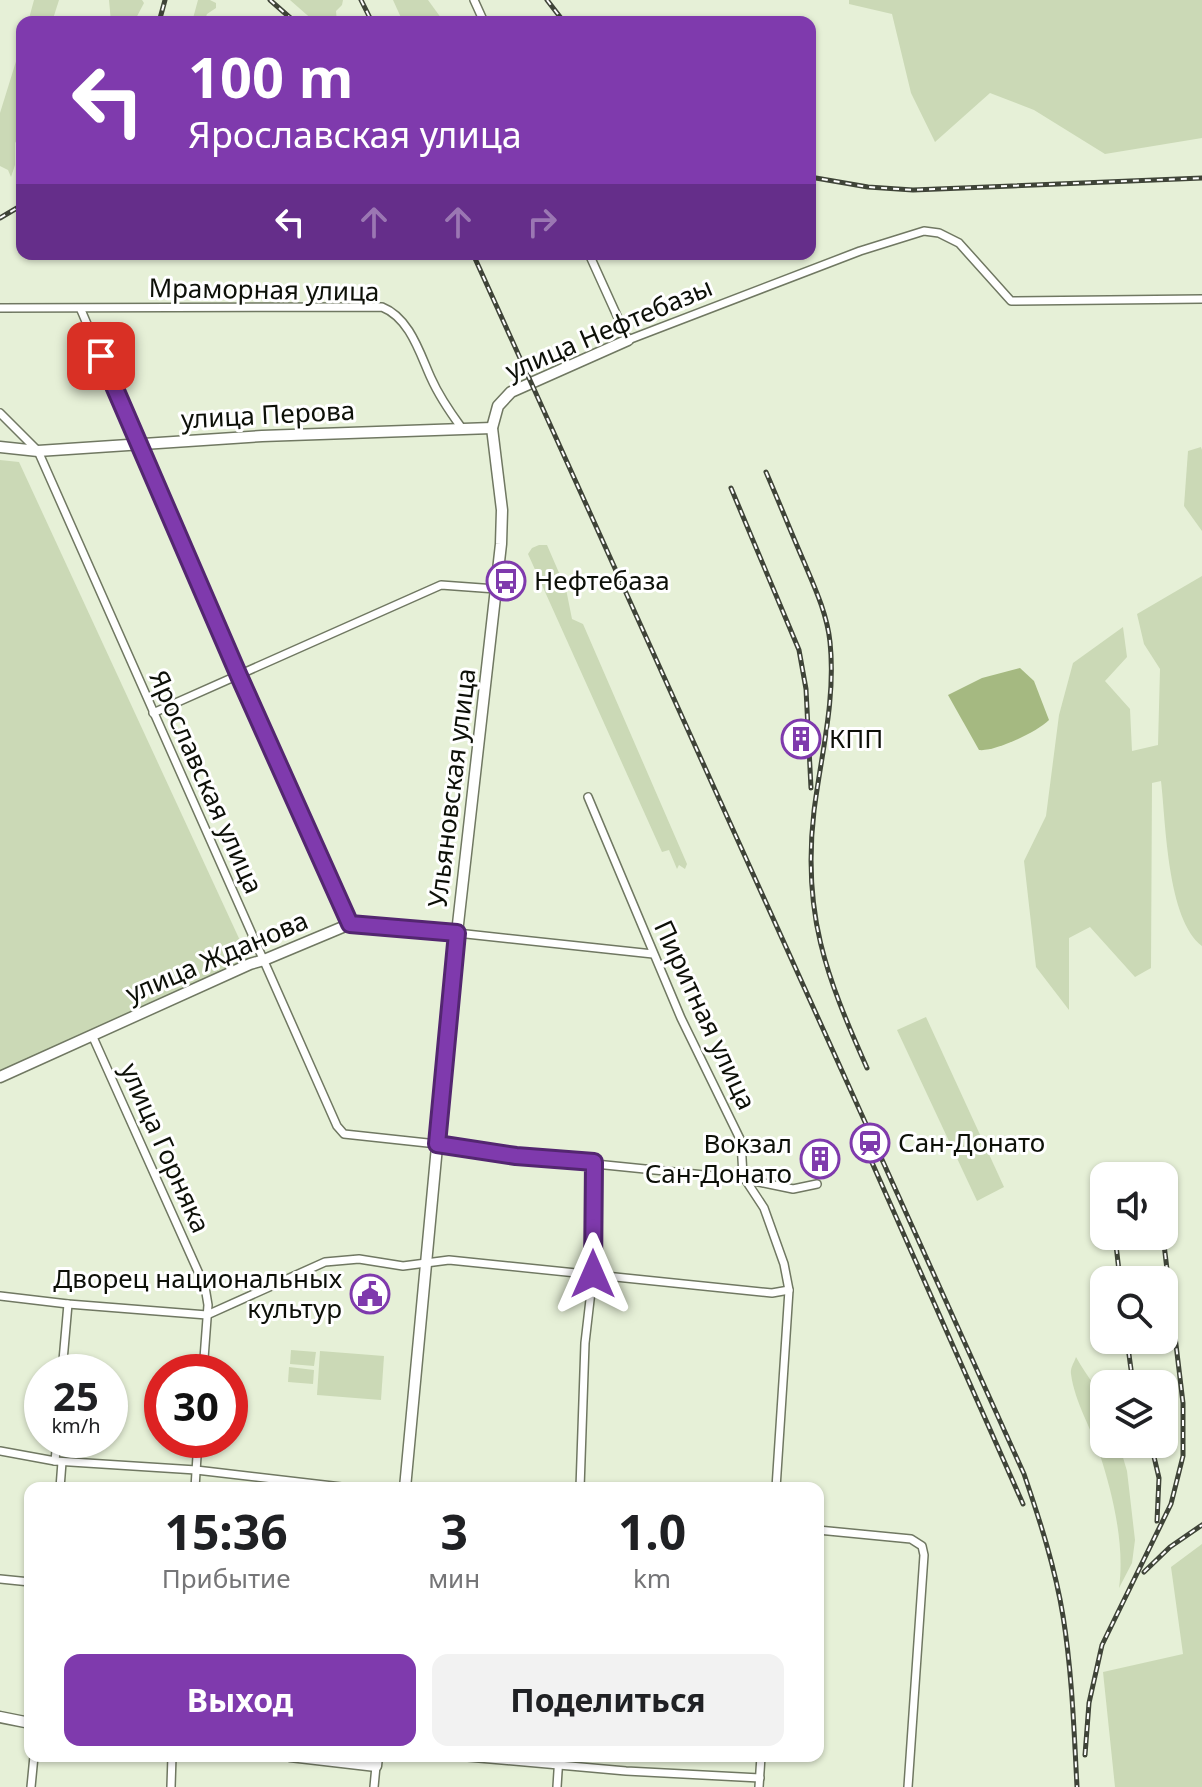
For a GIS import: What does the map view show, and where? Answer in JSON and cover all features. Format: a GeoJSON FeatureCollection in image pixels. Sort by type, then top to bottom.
{"type":"FeatureCollection","features":[{"type":"Feature","properties":{"kind":"main road","name":"улица Нефтебазы"},"geometry":{"type":"LineString","coordinates":[[492,428],[498,406],[511,392],[628,340]]}},
{"type":"Feature","properties":{"kind":"main road","name":"улица Перова"},"geometry":{"type":"LineString","coordinates":[[0,447],[38,451],[262,436],[492,428]]}},
{"type":"Feature","properties":{"kind":"main road","name":"Ульяновская улица"},"geometry":{"type":"LineString","coordinates":[[406,1482],[457,933],[496,589],[502,510],[492,428]]}},
{"type":"Feature","properties":{"kind":"main road","name":"улица Жданова"},"geometry":{"type":"LineString","coordinates":[[0,1077],[250,964],[350,924],[457,933]]}},
{"type":"Feature","properties":{"kind":"main road"},"geometry":{"type":"LineString","coordinates":[[0,1717],[24,1722]]}},
{"type":"Feature","properties":{"kind":"street","name":"улица Нефтебазы"},"geometry":{"type":"LineString","coordinates":[[628,340],[860,251],[924,231],[939,233],[959,243],[1011,301],[1202,299]]}},
{"type":"Feature","properties":{"kind":"street"},"geometry":{"type":"LineString","coordinates":[[592,260],[628,340]]}},
{"type":"Feature","properties":{"kind":"street","name":"Мраморная улица"},"geometry":{"type":"LineString","coordinates":[[0,308],[382,307],[391,311],[412,336],[440,396],[461,427]]}},
{"type":"Feature","properties":{"kind":"street"},"geometry":{"type":"LineString","coordinates":[[81,310],[350,924]]}},
{"type":"Feature","properties":{"kind":"street","name":"Ярославская улица"},"geometry":{"type":"LineString","coordinates":[[0,413],[38,451],[337,1126],[344,1134],[516,1156],[744,1179],[793,1189],[817,1184]]}},
{"type":"Feature","properties":{"kind":"street"},"geometry":{"type":"LineString","coordinates":[[153,713],[441,585],[496,589]]}},
{"type":"Feature","properties":{"kind":"street","name":"Пиритная улица"},"geometry":{"type":"LineString","coordinates":[[588,797],[653,954],[741,1141],[744,1179],[764,1208],[784,1264],[789,1290],[776,1482]]}},
{"type":"Feature","properties":{"kind":"street","name":"улица Жданова"},"geometry":{"type":"LineString","coordinates":[[457,933],[653,954]]}},
{"type":"Feature","properties":{"kind":"street","name":"улица Горняка"},"geometry":{"type":"LineString","coordinates":[[92,1035],[205,1287],[208,1297],[204,1354]]}},
{"type":"Feature","properties":{"kind":"street"},"geometry":{"type":"LineString","coordinates":[[580,1482],[585,1343],[593,1274],[594,1162]]}},
{"type":"Feature","properties":{"kind":"street"},"geometry":{"type":"LineString","coordinates":[[0,1296],[207,1315],[325,1262],[359,1259],[403,1266],[449,1260],[772,1293],[789,1290]]}},
{"type":"Feature","properties":{"kind":"street"},"geometry":{"type":"LineString","coordinates":[[64,1354],[68,1304]]}},
{"type":"Feature","properties":{"kind":"street"},"geometry":{"type":"LineString","coordinates":[[0,1451],[59,1462],[196,1470],[299,1482]]}},
{"type":"Feature","properties":{"kind":"street"},"geometry":{"type":"LineString","coordinates":[[59,1458],[60,1482]]}},
{"type":"Feature","properties":{"kind":"street"},"geometry":{"type":"LineString","coordinates":[[195,1482],[197,1458]]}},
{"type":"Feature","properties":{"kind":"street"},"geometry":{"type":"LineString","coordinates":[[824,1531],[911,1539],[922,1546],[908,1787]]}},
{"type":"Feature","properties":{"kind":"street"},"geometry":{"type":"LineString","coordinates":[[0,1579],[24,1581]]}},
{"type":"Feature","properties":{"kind":"street"},"geometry":{"type":"LineString","coordinates":[[31,1787],[33,1762]]}},
{"type":"Feature","properties":{"kind":"street"},"geometry":{"type":"LineString","coordinates":[[171,1787],[172,1762]]}},
{"type":"Feature","properties":{"kind":"street"},"geometry":{"type":"LineString","coordinates":[[374,1787],[376,1762]]}},
{"type":"Feature","properties":{"kind":"street"},"geometry":{"type":"LineString","coordinates":[[518,1762],[759,1782],[761,1762]]}},
{"type":"Feature","properties":{"kind":"street"},"geometry":{"type":"LineString","coordinates":[[557,1787],[559,1762]]}},
{"type":"Feature","properties":{"kind":"shaded area"},"geometry":{"type":"Polygon","coordinates":[[[34,0],[59,0],[54,16],[30,16],[34,0]]]}},
{"type":"Feature","properties":{"kind":"shaded area"},"geometry":{"type":"Polygon","coordinates":[[[109,0],[142,0],[144,3],[137,16],[110,16],[109,0]]]}},
{"type":"Feature","properties":{"kind":"shaded area"},"geometry":{"type":"Polygon","coordinates":[[[198,0],[216,3],[216,8],[206,16],[194,16],[198,0]]]}},
{"type":"Feature","properties":{"kind":"shaded area"},"geometry":{"type":"Polygon","coordinates":[[[290,0],[343,0],[336,16],[308,16],[290,0]]]}},
{"type":"Feature","properties":{"kind":"shaded area"},"geometry":{"type":"Polygon","coordinates":[[[393,0],[428,0],[440,16],[400,16],[393,0]]]}},
{"type":"Feature","properties":{"kind":"shaded area"},"geometry":{"type":"Polygon","coordinates":[[[849,0],[1202,0],[1202,138],[1105,154],[1034,110],[990,93],[935,142],[911,93],[892,14],[849,4],[849,0]]]}},
{"type":"Feature","properties":{"kind":"shaded area"},"geometry":{"type":"Polygon","coordinates":[[[16,61],[15,165],[11,177],[8,170],[0,166],[0,113],[16,61]]]}},
{"type":"Feature","properties":{"kind":"shaded area"},"geometry":{"type":"Polygon","coordinates":[[[1201,447],[1202,531],[1184,506],[1188,451],[1201,447]]]}},
{"type":"Feature","properties":{"kind":"shaded area"},"geometry":{"type":"Polygon","coordinates":[[[0,460],[19,462],[249,960],[0,1071],[0,460]]]}},
{"type":"Feature","properties":{"kind":"shaded area"},"geometry":{"type":"Polygon","coordinates":[[[539,545],[547,545],[566,589],[572,619],[583,624],[687,864],[685,869],[679,865],[677,869],[669,850],[662,852],[528,554],[539,545]]]}},
{"type":"Feature","properties":{"kind":"shaded area"},"geometry":{"type":"Polygon","coordinates":[[[1202,576],[1202,946],[1190,933],[1175,893],[1161,781],[1152,783],[1151,968],[1135,977],[1090,927],[1069,938],[1069,1010],[1036,967],[1024,861],[1046,816],[1059,715],[1073,663],[1123,627],[1127,657],[1105,681],[1130,709],[1132,751],[1158,745],[1160,669],[1144,644],[1137,614],[1202,576]]]}},
{"type":"Feature","properties":{"kind":"shaded area"},"geometry":{"type":"Polygon","coordinates":[[[1020,668],[1034,681],[1049,720],[1016,740],[979,750],[948,695],[982,678],[1020,668]]]}},
{"type":"Feature","properties":{"kind":"shaded area"},"geometry":{"type":"Polygon","coordinates":[[[926,1017],[1004,1187],[977,1201],[897,1030],[926,1017]]]}},
{"type":"Feature","properties":{"kind":"shaded area"},"geometry":{"type":"Polygon","coordinates":[[[291,1350],[316,1352],[314,1366],[290,1364],[291,1350]]]}},
{"type":"Feature","properties":{"kind":"shaded area"},"geometry":{"type":"Polygon","coordinates":[[[320,1351],[384,1356],[381,1400],[317,1395],[320,1351]]]}},
{"type":"Feature","properties":{"kind":"shaded area"},"geometry":{"type":"Polygon","coordinates":[[[1076,1357],[1090,1379],[1090,1430],[1073,1385],[1072,1368],[1076,1357]]]}},
{"type":"Feature","properties":{"kind":"shaded area"},"geometry":{"type":"Polygon","coordinates":[[[289,1367],[314,1370],[313,1384],[288,1382],[289,1367]]]}},
{"type":"Feature","properties":{"kind":"shaded area"},"geometry":{"type":"Polygon","coordinates":[[[1101,1458],[1123,1458],[1135,1540],[1132,1563],[1119,1588],[1117,1521],[1101,1458]]]}},
{"type":"Feature","properties":{"kind":"shaded area"},"geometry":{"type":"Polygon","coordinates":[[[1202,1544],[1202,1787],[1115,1787],[1103,1672],[1183,1654],[1171,1567],[1202,1544]]]}},
{"type":"Feature","properties":{"kind":"railway"},"geometry":{"type":"LineString","coordinates":[[161,16],[165,0]]}},
{"type":"Feature","properties":{"kind":"railway"},"geometry":{"type":"LineString","coordinates":[[270,0],[288,16]]}},
{"type":"Feature","properties":{"kind":"railway"},"geometry":{"type":"LineString","coordinates":[[361,0],[369,16]]}},
{"type":"Feature","properties":{"kind":"railway"},"geometry":{"type":"LineString","coordinates":[[547,0],[559,16]]}},
{"type":"Feature","properties":{"kind":"railway"},"geometry":{"type":"LineString","coordinates":[[816,178],[868,187],[913,190],[1202,178]]}},
{"type":"Feature","properties":{"kind":"railway"},"geometry":{"type":"LineString","coordinates":[[0,218],[16,209]]}},
{"type":"Feature","properties":{"kind":"railway"},"geometry":{"type":"LineString","coordinates":[[476,260],[1024,1474],[1051,1562],[1063,1616],[1071,1680],[1077,1787]]}},
{"type":"Feature","properties":{"kind":"railway"},"geometry":{"type":"LineString","coordinates":[[766,472],[816,591],[828,632],[831,685],[814,811],[811,881],[829,973],[867,1068]]}},
{"type":"Feature","properties":{"kind":"railway"},"geometry":{"type":"LineString","coordinates":[[731,488],[799,650],[806,689],[811,788]]}},
{"type":"Feature","properties":{"kind":"railway"},"geometry":{"type":"LineString","coordinates":[[866,1149],[1023,1504]]}},
{"type":"Feature","properties":{"kind":"railway"},"geometry":{"type":"LineString","coordinates":[[1117,1250],[1118,1266]]}},
{"type":"Feature","properties":{"kind":"railway"},"geometry":{"type":"LineString","coordinates":[[1085,1755],[1089,1703],[1102,1645],[1171,1504],[1183,1456],[1183,1403],[1165,1250]]}},
{"type":"Feature","properties":{"kind":"railway"},"geometry":{"type":"LineString","coordinates":[[1129,1354],[1131,1370]]}},
{"type":"Feature","properties":{"kind":"railway"},"geometry":{"type":"LineString","coordinates":[[1154,1458],[1159,1478],[1157,1521]]}},
{"type":"Feature","properties":{"kind":"railway"},"geometry":{"type":"LineString","coordinates":[[1144,1572],[1170,1547],[1202,1525]]}},
{"type":"Feature","properties":{"kind":"place","name":"Нефтебаза"},"geometry":{"type":"Point","coordinates":[506,581]}},
{"type":"Feature","properties":{"kind":"place","name":"КПП"},"geometry":{"type":"Point","coordinates":[801,739]}},
{"type":"Feature","properties":{"kind":"place","name":"Сан-Донато"},"geometry":{"type":"Point","coordinates":[870,1143]}},
{"type":"Feature","properties":{"kind":"place","name":"Вокзал Сан-Донато"},"geometry":{"type":"Point","coordinates":[820,1159]}},
{"type":"Feature","properties":{"kind":"place","name":"Дворец национальных культур"},"geometry":{"type":"Point","coordinates":[370,1294]}},
{"type":"Feature","properties":{"kind":"route"},"geometry":{"type":"LineString","coordinates":[[101,356],[350,924],[457,933],[437,1144],[516,1156],[594,1162],[593,1274]]}}]}
